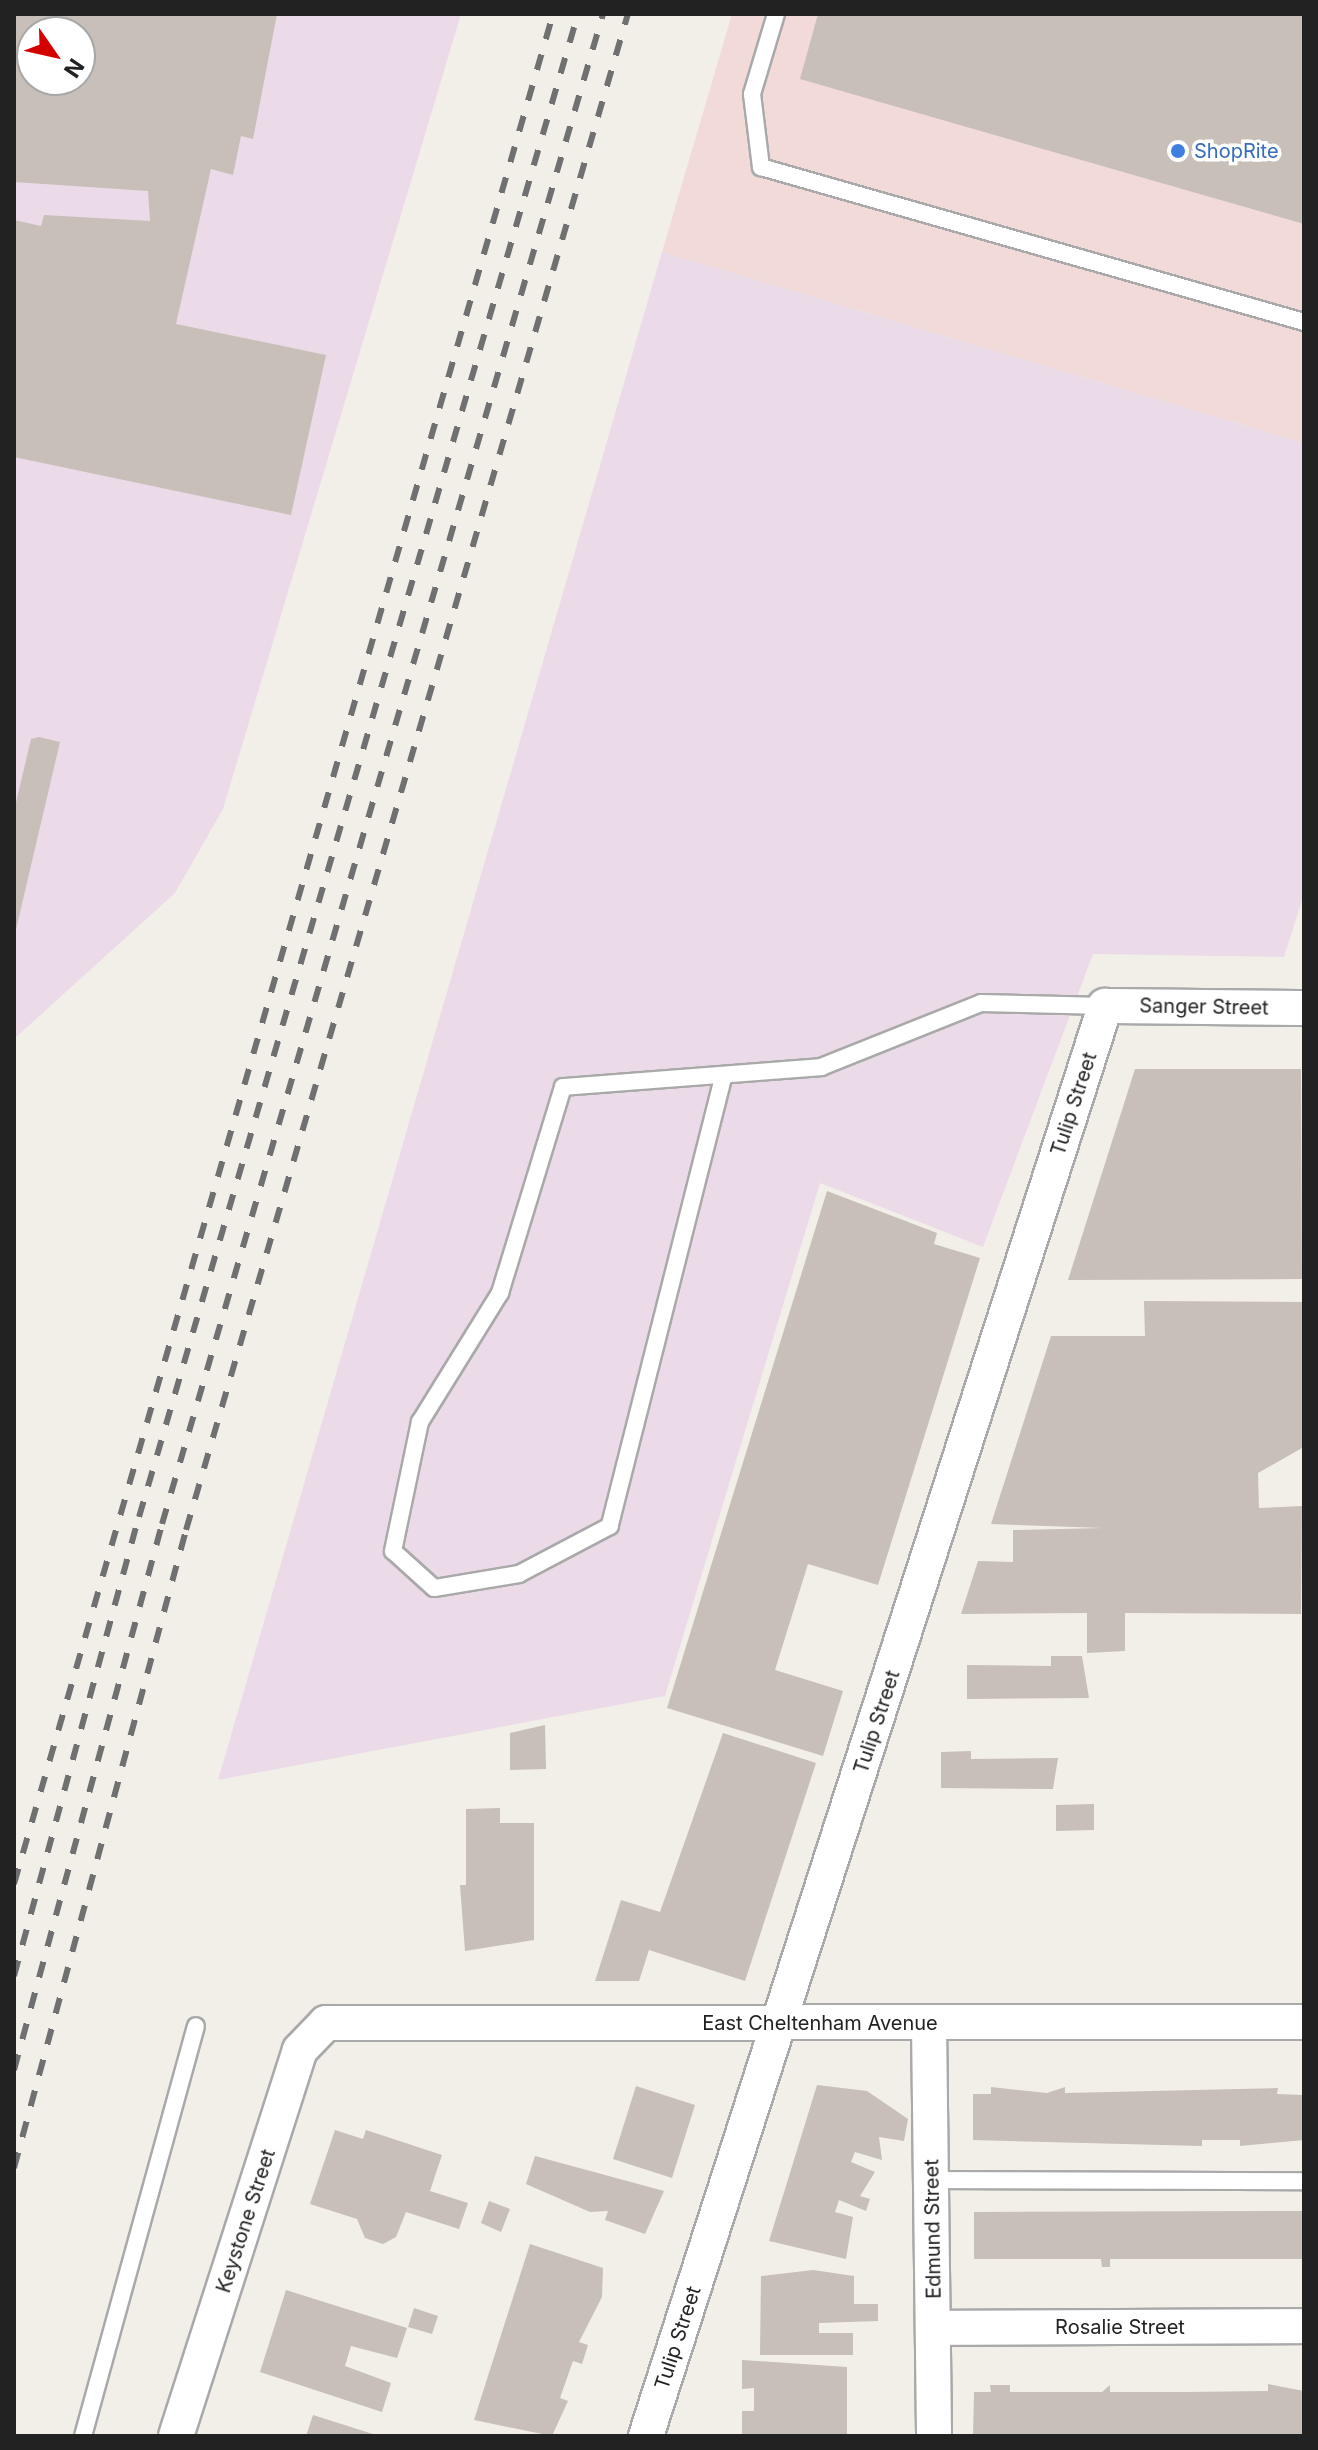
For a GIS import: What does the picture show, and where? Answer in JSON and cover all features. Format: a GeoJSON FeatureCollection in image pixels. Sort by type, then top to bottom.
{"type":"FeatureCollection","features":[{"type":"Feature","properties":{"kind":"street","name":"Sanger Street"},"geometry":{"type":"LineString","coordinates":[[1105,1006],[1304,1008]]}},
{"type":"Feature","properties":{"kind":"street","name":"Tulip Street"},"geometry":{"type":"LineString","coordinates":[[646,2436],[782,2023],[1105,1006]]}},
{"type":"Feature","properties":{"kind":"street","name":"East Cheltenham Avenue"},"geometry":{"type":"LineString","coordinates":[[335,2023],[1304,2022]]}},
{"type":"Feature","properties":{"kind":"street","name":"Keystone Street"},"geometry":{"type":"LineString","coordinates":[[176,2436],[300,2050],[326,2023],[335,2023]]}},
{"type":"Feature","properties":{"kind":"street","name":"Edmund Street"},"geometry":{"type":"LineString","coordinates":[[929,2023],[934,2436]]}},
{"type":"Feature","properties":{"kind":"street","name":"Rosalie Street"},"geometry":{"type":"LineString","coordinates":[[935,2328],[1304,2326]]}},
{"type":"Feature","properties":{"kind":"lane"},"geometry":{"type":"LineString","coordinates":[[776,14],[752,94],[761,167],[1304,322]]}},
{"type":"Feature","properties":{"kind":"lane"},"geometry":{"type":"LineString","coordinates":[[723,1078],[610,1526],[519,1574],[434,1588],[393,1551],[420,1422],[500,1293],[563,1087],[723,1078],[821,1067],[981,1003],[1105,1006]]}},
{"type":"Feature","properties":{"kind":"lane"},"geometry":{"type":"LineString","coordinates":[[83,2436],[196,2026]]}},
{"type":"Feature","properties":{"kind":"lane"},"geometry":{"type":"LineString","coordinates":[[932,2180],[1304,2181]]}},
{"type":"Feature","properties":{"kind":"shaded area"},"geometry":{"type":"Polygon","coordinates":[[[14,14],[461,14],[223,809],[175,893],[14,1039],[14,14]]]}},
{"type":"Feature","properties":{"kind":"shaded area"},"geometry":{"type":"Polygon","coordinates":[[[732,14],[1304,14],[1304,443],[662,252],[732,14]]]}},
{"type":"Feature","properties":{"kind":"shaded area"},"geometry":{"type":"Polygon","coordinates":[[[662,252],[1304,443],[1304,894],[1284,957],[1093,954],[983,1247],[820,1183],[665,1696],[218,1780],[662,252]]]}},
{"type":"Feature","properties":{"kind":"building"},"geometry":{"type":"Polygon","coordinates":[[[14,14],[277,14],[253,139],[241,136],[233,175],[211,169],[176,324],[326,355],[291,515],[14,457],[14,220],[41,226],[44,215],[150,221],[148,191],[14,182],[14,14]]]}},
{"type":"Feature","properties":{"kind":"building","name":"ShopRite"},"geometry":{"type":"Polygon","coordinates":[[[818,14],[1304,14],[1304,224],[800,79],[818,14]]]}},
{"type":"Feature","properties":{"kind":"building"},"geometry":{"type":"Polygon","coordinates":[[[39,737],[60,742],[14,938],[14,811],[31,739],[39,737]]]}},
{"type":"Feature","properties":{"kind":"building"},"geometry":{"type":"Polygon","coordinates":[[[1135,1069],[1301,1069],[1302,1279],[1068,1280],[1135,1069]]]}},
{"type":"Feature","properties":{"kind":"building"},"geometry":{"type":"Polygon","coordinates":[[[827,1191],[937,1233],[934,1244],[980,1258],[878,1585],[808,1564],[775,1670],[843,1691],[823,1756],[667,1708],[827,1191]]]}},
{"type":"Feature","properties":{"kind":"building"},"geometry":{"type":"Polygon","coordinates":[[[1144,1301],[1303,1302],[1302,1448],[1258,1473],[1259,1508],[1302,1506],[1301,1614],[1125,1613],[1125,1651],[1087,1653],[1087,1613],[961,1614],[978,1561],[1013,1562],[1013,1530],[1103,1528],[991,1524],[1051,1336],[1145,1336],[1144,1301]]]}},
{"type":"Feature","properties":{"kind":"building"},"geometry":{"type":"Polygon","coordinates":[[[1051,1656],[1082,1656],[1089,1698],[967,1699],[967,1665],[1051,1666],[1051,1656]]]}},
{"type":"Feature","properties":{"kind":"building"},"geometry":{"type":"Polygon","coordinates":[[[545,1725],[546,1769],[510,1770],[510,1733],[545,1725]]]}},
{"type":"Feature","properties":{"kind":"building"},"geometry":{"type":"Polygon","coordinates":[[[723,1733],[816,1763],[745,1981],[649,1950],[639,1981],[595,1981],[621,1900],[660,1912],[723,1733]]]}},
{"type":"Feature","properties":{"kind":"building"},"geometry":{"type":"Polygon","coordinates":[[[971,1751],[971,1759],[1058,1758],[1053,1789],[941,1788],[941,1752],[971,1751]]]}},
{"type":"Feature","properties":{"kind":"building"},"geometry":{"type":"Polygon","coordinates":[[[1094,1804],[1094,1830],[1056,1831],[1056,1805],[1094,1804]]]}},
{"type":"Feature","properties":{"kind":"building"},"geometry":{"type":"Polygon","coordinates":[[[500,1808],[500,1823],[534,1823],[534,1940],[465,1951],[460,1885],[466,1885],[466,1809],[500,1808]]]}},
{"type":"Feature","properties":{"kind":"building"},"geometry":{"type":"Polygon","coordinates":[[[817,2085],[867,2091],[908,2119],[904,2141],[879,2137],[882,2160],[855,2152],[851,2162],[875,2172],[860,2196],[870,2199],[866,2211],[839,2200],[835,2212],[853,2217],[846,2259],[769,2241],[817,2085]]]}},
{"type":"Feature","properties":{"kind":"building"},"geometry":{"type":"Polygon","coordinates":[[[636,2086],[695,2105],[672,2178],[613,2159],[636,2086]]]}},
{"type":"Feature","properties":{"kind":"building"},"geometry":{"type":"Polygon","coordinates":[[[991,2087],[1047,2093],[1065,2087],[1065,2093],[1278,2088],[1277,2094],[1304,2095],[1304,2140],[1240,2146],[1240,2140],[1202,2140],[1202,2146],[973,2140],[973,2094],[991,2094],[991,2087]]]}},
{"type":"Feature","properties":{"kind":"building"},"geometry":{"type":"Polygon","coordinates":[[[335,2130],[363,2139],[366,2130],[442,2155],[430,2191],[468,2203],[459,2229],[406,2212],[396,2237],[383,2244],[365,2238],[357,2219],[310,2204],[335,2130]]]}},
{"type":"Feature","properties":{"kind":"building"},"geometry":{"type":"Polygon","coordinates":[[[535,2156],[664,2191],[645,2234],[605,2220],[608,2211],[590,2212],[526,2184],[535,2156]]]}},
{"type":"Feature","properties":{"kind":"building"},"geometry":{"type":"Polygon","coordinates":[[[489,2201],[510,2209],[501,2232],[481,2223],[489,2201]]]}},
{"type":"Feature","properties":{"kind":"building"},"geometry":{"type":"Polygon","coordinates":[[[1304,2211],[1304,2259],[1110,2259],[1110,2267],[1102,2267],[1101,2259],[974,2259],[974,2212],[1304,2211]]]}},
{"type":"Feature","properties":{"kind":"building"},"geometry":{"type":"Polygon","coordinates":[[[530,2244],[603,2268],[602,2297],[579,2342],[588,2345],[582,2364],[573,2361],[560,2398],[568,2401],[552,2436],[474,2420],[530,2244]]]}},
{"type":"Feature","properties":{"kind":"building"},"geometry":{"type":"Polygon","coordinates":[[[813,2270],[854,2276],[854,2304],[878,2304],[878,2321],[819,2323],[819,2333],[853,2333],[853,2355],[760,2355],[761,2276],[813,2270]]]}},
{"type":"Feature","properties":{"kind":"building"},"geometry":{"type":"Polygon","coordinates":[[[286,2290],[407,2328],[397,2358],[351,2346],[345,2366],[391,2383],[382,2412],[260,2372],[286,2290]]]}},
{"type":"Feature","properties":{"kind":"building"},"geometry":{"type":"Polygon","coordinates":[[[414,2308],[438,2316],[432,2334],[408,2327],[414,2308]]]}},
{"type":"Feature","properties":{"kind":"building"},"geometry":{"type":"Polygon","coordinates":[[[742,2360],[847,2367],[847,2435],[742,2436],[742,2411],[754,2411],[754,2388],[742,2389],[742,2360]]]}},
{"type":"Feature","properties":{"kind":"building"},"geometry":{"type":"Polygon","coordinates":[[[1268,2384],[1304,2391],[1304,2436],[973,2436],[974,2392],[991,2392],[990,2385],[1010,2385],[1010,2392],[1102,2392],[1110,2385],[1110,2392],[1187,2392],[1268,2391],[1268,2384]]]}},
{"type":"Feature","properties":{"kind":"building"},"geometry":{"type":"Polygon","coordinates":[[[313,2415],[376,2435],[376,2436],[306,2436],[313,2415]]]}},
{"type":"Feature","properties":{"kind":"railway"},"geometry":{"type":"LineString","coordinates":[[14,1884],[553,14]]}},
{"type":"Feature","properties":{"kind":"railway"},"geometry":{"type":"LineString","coordinates":[[14,1976],[139,1517],[578,14]]}},
{"type":"Feature","properties":{"kind":"railway"},"geometry":{"type":"LineString","coordinates":[[14,2070],[162,1524],[603,14]]}},
{"type":"Feature","properties":{"kind":"railway"},"geometry":{"type":"LineString","coordinates":[[14,2168],[186,1530],[628,14]]}},
{"type":"Feature","properties":{"kind":"place","name":"ShopRite"},"geometry":{"type":"Point","coordinates":[1178,151]}}]}
